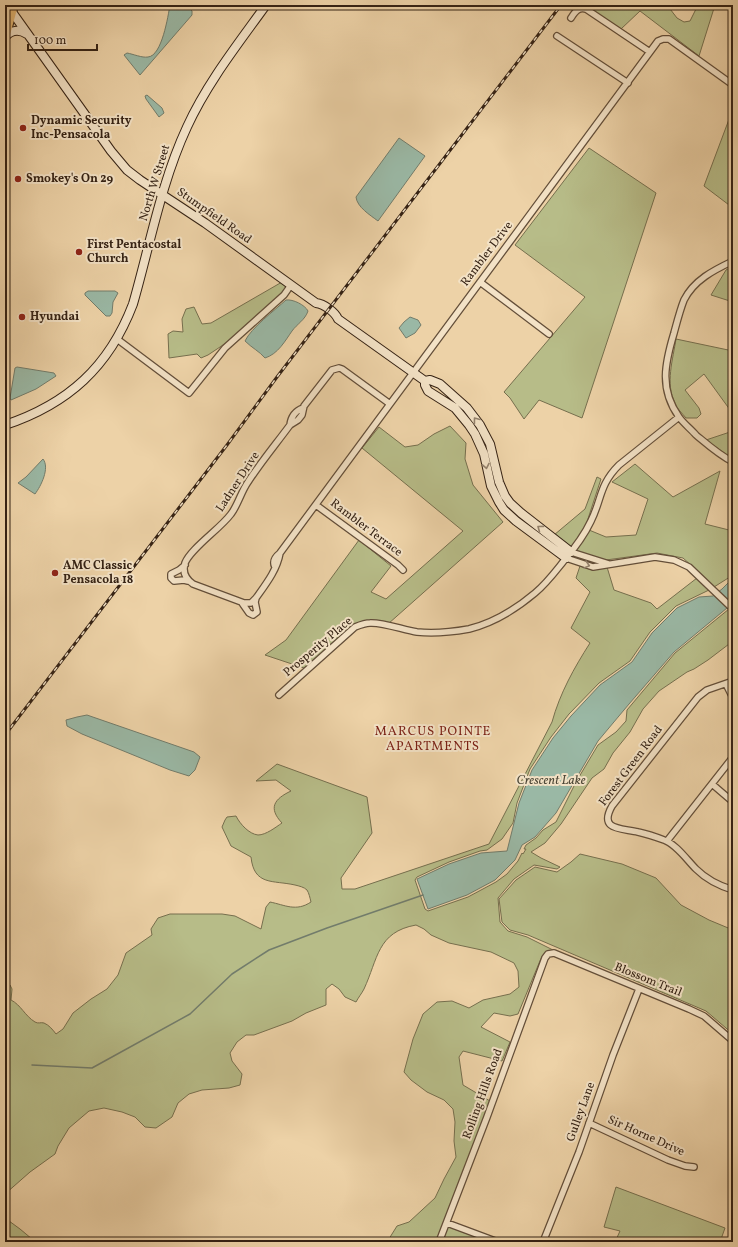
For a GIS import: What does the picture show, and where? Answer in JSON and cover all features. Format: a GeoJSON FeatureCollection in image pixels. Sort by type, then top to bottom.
{"type":"FeatureCollection","features":[{"type":"Feature","properties":{"kind":"main road"},"geometry":{"type":"LineString","coordinates":[[5,38],[13,9]]}},
{"type":"Feature","properties":{"kind":"street","name":"Stumpfield Road"},"geometry":{"type":"LineString","coordinates":[[7,5],[13,9],[28,35],[120,163],[140,180],[205,223],[316,303],[318,307],[328,311],[334,318],[338,319],[425,381]]}},
{"type":"Feature","properties":{"kind":"street","name":"North W Street"},"geometry":{"type":"LineString","coordinates":[[5,425],[32,415],[68,393],[99,365],[117,339],[133,304],[162,195],[174,157],[187,126],[209,86],[266,5]]}},
{"type":"Feature","properties":{"kind":"street"},"geometry":{"type":"LineString","coordinates":[[571,18],[577,10],[583,8],[586,9],[650,52]]}},
{"type":"Feature","properties":{"kind":"street"},"geometry":{"type":"LineString","coordinates":[[5,38],[11,32],[16,31],[28,35]]}},
{"type":"Feature","properties":{"kind":"street"},"geometry":{"type":"LineString","coordinates":[[557,36],[628,83]]}},
{"type":"Feature","properties":{"kind":"street","name":"Rambler Drive"},"geometry":{"type":"LineString","coordinates":[[242,603],[249,613],[253,615],[255,614],[257,610],[256,598],[270,579],[275,567],[278,564],[280,553],[650,52],[661,40],[669,39],[733,85]]}},
{"type":"Feature","properties":{"kind":"street"},"geometry":{"type":"LineString","coordinates":[[733,261],[714,270],[698,282],[687,296],[680,311],[667,358],[665,373],[668,394],[678,417],[715,451],[733,462]]}},
{"type":"Feature","properties":{"kind":"street"},"geometry":{"type":"LineString","coordinates":[[480,282],[549,334]]}},
{"type":"Feature","properties":{"kind":"street"},"geometry":{"type":"LineString","coordinates":[[117,339],[190,393],[226,348],[284,295],[291,285]]}},
{"type":"Feature","properties":{"kind":"street","name":"Ladner Drive"},"geometry":{"type":"LineString","coordinates":[[242,603],[196,586],[189,581],[174,581],[171,578],[172,574],[185,565],[190,555],[222,525],[233,512],[248,482],[290,425],[298,420],[302,415],[303,408],[332,370],[339,368],[342,369],[390,404]]}},
{"type":"Feature","properties":{"kind":"street"},"geometry":{"type":"LineString","coordinates":[[448,398],[428,391],[425,381],[430,380],[440,384],[448,398],[475,434],[484,454],[491,486],[504,510],[516,521],[569,555],[609,564],[655,557],[674,560],[689,567],[732,608]]}},
{"type":"Feature","properties":{"kind":"street","name":"Prosperity Place"},"geometry":{"type":"LineString","coordinates":[[279,695],[355,627],[362,624],[376,623],[428,633],[452,632],[469,628],[497,618],[515,608],[536,593],[569,555],[588,527],[603,487],[611,473],[678,417]]}},
{"type":"Feature","properties":{"kind":"street","name":"Rambler Terrace"},"geometry":{"type":"LineString","coordinates":[[316,505],[403,570]]}},
{"type":"Feature","properties":{"kind":"street"},"geometry":{"type":"LineString","coordinates":[[185,565],[184,573],[189,581]]}},
{"type":"Feature","properties":{"kind":"street"},"geometry":{"type":"LineString","coordinates":[[242,603],[249,603],[256,598]]}},
{"type":"Feature","properties":{"kind":"street","name":"Forest Green Road"},"geometry":{"type":"LineString","coordinates":[[733,681],[707,690],[698,697],[607,814],[608,821],[613,826],[649,834],[667,841],[706,877],[733,890]]}},
{"type":"Feature","properties":{"kind":"street"},"geometry":{"type":"LineString","coordinates":[[726,684],[733,698]]}},
{"type":"Feature","properties":{"kind":"street"},"geometry":{"type":"LineString","coordinates":[[667,841],[733,757]]}},
{"type":"Feature","properties":{"kind":"street"},"geometry":{"type":"LineString","coordinates":[[712,784],[733,802]]}},
{"type":"Feature","properties":{"kind":"street","name":"Blossom Trail"},"geometry":{"type":"LineString","coordinates":[[548,954],[554,953],[702,1015],[733,1041]]}},
{"type":"Feature","properties":{"kind":"street","name":"Rolling Hills Road"},"geometry":{"type":"LineString","coordinates":[[439,1242],[545,958],[548,954]]}},
{"type":"Feature","properties":{"kind":"street","name":"Gulley Lane"},"geometry":{"type":"LineString","coordinates":[[543,1242],[639,988]]}},
{"type":"Feature","properties":{"kind":"street","name":"Sir Horne Drive"},"geometry":{"type":"LineString","coordinates":[[589,1122],[668,1160],[694,1167]]}},
{"type":"Feature","properties":{"kind":"street"},"geometry":{"type":"LineString","coordinates":[[447,1223],[498,1242]]}},
{"type":"Feature","properties":{"kind":"green space"},"geometry":{"type":"Polygon","coordinates":[[[584,5],[667,5],[677,18],[684,22],[690,21],[698,5],[715,5],[699,56],[640,11],[621,29],[584,5]]]}},
{"type":"Feature","properties":{"kind":"green space"},"geometry":{"type":"Polygon","coordinates":[[[731,114],[733,115],[733,208],[704,186],[731,114]]]}},
{"type":"Feature","properties":{"kind":"green space"},"geometry":{"type":"Polygon","coordinates":[[[589,148],[656,193],[582,418],[539,400],[524,419],[510,398],[504,392],[585,297],[515,245],[589,148]]]}},
{"type":"Feature","properties":{"kind":"green space"},"geometry":{"type":"Polygon","coordinates":[[[733,266],[733,302],[711,295],[726,270],[733,266]]]}},
{"type":"Feature","properties":{"kind":"green space"},"geometry":{"type":"Polygon","coordinates":[[[282,282],[288,286],[282,293],[229,341],[201,358],[197,354],[169,358],[168,334],[173,331],[183,332],[182,319],[186,309],[194,307],[202,324],[211,323],[282,282]]]}},
{"type":"Feature","properties":{"kind":"green space"},"geometry":{"type":"Polygon","coordinates":[[[676,339],[733,351],[733,414],[704,374],[685,390],[699,408],[701,414],[697,418],[686,418],[678,409],[672,396],[670,380],[676,339]]]}},
{"type":"Feature","properties":{"kind":"green space"},"geometry":{"type":"Polygon","coordinates":[[[450,426],[466,443],[465,459],[473,485],[503,522],[388,624],[355,625],[304,668],[265,655],[286,640],[359,540],[391,566],[371,592],[386,599],[463,531],[362,448],[379,427],[405,447],[418,445],[434,434],[450,426]]]}},
{"type":"Feature","properties":{"kind":"green space"},"geometry":{"type":"Polygon","coordinates":[[[733,431],[733,459],[706,440],[733,431]]]}},
{"type":"Feature","properties":{"kind":"green space"},"geometry":{"type":"Polygon","coordinates":[[[635,464],[673,497],[720,471],[705,524],[733,531],[733,575],[714,587],[683,558],[657,553],[606,560],[575,551],[589,530],[606,537],[636,535],[648,499],[612,482],[635,464]]]}},
{"type":"Feature","properties":{"kind":"green space"},"geometry":{"type":"Polygon","coordinates":[[[597,477],[601,479],[585,528],[571,548],[554,535],[585,509],[597,477]]]}},
{"type":"Feature","properties":{"kind":"green space"},"geometry":{"type":"Polygon","coordinates":[[[580,566],[592,570],[607,567],[614,590],[651,603],[657,609],[697,578],[709,590],[676,606],[650,632],[630,661],[599,683],[569,714],[551,737],[530,769],[517,803],[513,823],[502,839],[487,850],[449,862],[417,877],[415,880],[425,909],[428,911],[468,897],[496,882],[507,874],[518,861],[522,853],[523,854],[526,849],[524,849],[526,845],[536,838],[543,830],[556,822],[576,782],[598,745],[616,732],[626,721],[627,710],[675,653],[729,609],[733,613],[733,641],[708,660],[659,691],[643,709],[630,732],[613,753],[604,769],[592,778],[561,824],[545,843],[531,852],[560,867],[557,869],[534,865],[514,879],[498,898],[500,922],[508,931],[527,937],[555,951],[547,952],[544,956],[542,956],[518,1014],[510,1016],[494,1013],[481,1027],[510,1042],[502,1061],[463,1051],[459,1057],[463,1085],[490,1101],[437,1242],[387,1242],[397,1226],[409,1222],[435,1198],[456,1157],[453,1109],[444,1100],[427,1092],[411,1080],[404,1072],[413,1039],[423,1014],[437,1002],[452,1001],[469,1008],[483,1000],[510,994],[519,987],[518,971],[514,963],[491,952],[449,943],[431,935],[416,925],[393,934],[386,940],[376,957],[369,978],[356,1002],[345,997],[339,989],[332,984],[326,989],[326,1005],[306,1013],[292,1021],[254,1035],[246,1035],[237,1042],[230,1053],[232,1061],[242,1074],[240,1085],[229,1088],[202,1090],[189,1094],[178,1103],[172,1117],[156,1128],[145,1127],[135,1117],[122,1112],[104,1108],[89,1111],[69,1128],[55,1154],[30,1172],[5,1194],[5,985],[10,985],[12,989],[11,1000],[18,1005],[28,1017],[36,1023],[46,1024],[56,1034],[63,1029],[73,1013],[107,989],[118,975],[126,953],[152,935],[151,929],[158,918],[170,914],[222,914],[235,916],[261,929],[266,907],[270,902],[290,907],[300,907],[311,902],[308,891],[303,887],[272,882],[260,877],[256,873],[251,857],[231,846],[222,827],[227,817],[236,816],[251,833],[261,835],[274,829],[282,823],[275,813],[275,804],[280,797],[291,791],[276,780],[256,781],[277,764],[367,797],[372,833],[341,878],[342,889],[355,889],[489,844],[552,722],[568,681],[590,643],[571,628],[590,592],[576,578],[580,566]]]}},
{"type":"Feature","properties":{"kind":"green space"},"geometry":{"type":"Polygon","coordinates":[[[580,854],[622,864],[656,878],[681,905],[709,920],[733,930],[733,1034],[706,1011],[528,935],[510,930],[502,922],[499,899],[516,880],[535,867],[557,872],[580,854]]]}},
{"type":"Feature","properties":{"kind":"green space"},"geometry":{"type":"Polygon","coordinates":[[[616,1187],[725,1228],[720,1242],[615,1242],[620,1231],[604,1227],[616,1187]]]}},
{"type":"Feature","properties":{"kind":"green space"},"geometry":{"type":"Polygon","coordinates":[[[5,1218],[32,1239],[29,1242],[5,1242],[5,1218]]]}},
{"type":"Feature","properties":{"kind":"green space"},"geometry":{"type":"Polygon","coordinates":[[[448,1226],[490,1242],[442,1242],[448,1226]]]}},
{"type":"Feature","properties":{"kind":"water"},"geometry":{"type":"Polygon","coordinates":[[[170,5],[187,5],[192,11],[192,15],[140,75],[124,55],[127,53],[148,57],[153,55],[161,43],[164,35],[170,5]]]}},
{"type":"Feature","properties":{"kind":"water"},"geometry":{"type":"Polygon","coordinates":[[[147,95],[162,108],[164,113],[159,117],[146,99],[145,96],[147,95]]]}},
{"type":"Feature","properties":{"kind":"water"},"geometry":{"type":"Polygon","coordinates":[[[399,138],[425,156],[378,221],[361,207],[356,197],[399,138]]]}},
{"type":"Feature","properties":{"kind":"water"},"geometry":{"type":"Polygon","coordinates":[[[88,291],[115,291],[118,293],[113,302],[112,313],[110,316],[106,316],[85,295],[88,291]]]}},
{"type":"Feature","properties":{"kind":"water"},"geometry":{"type":"Polygon","coordinates":[[[286,300],[292,300],[298,303],[308,311],[305,317],[294,328],[281,347],[274,354],[265,358],[245,341],[258,325],[286,300]]]}},
{"type":"Feature","properties":{"kind":"water"},"geometry":{"type":"Polygon","coordinates":[[[410,317],[418,320],[421,325],[415,333],[406,338],[399,328],[410,317]]]}},
{"type":"Feature","properties":{"kind":"water"},"geometry":{"type":"Polygon","coordinates":[[[17,367],[54,373],[56,376],[36,389],[11,400],[10,398],[15,368],[17,367]]]}},
{"type":"Feature","properties":{"kind":"water"},"geometry":{"type":"Polygon","coordinates":[[[43,459],[46,467],[45,472],[42,482],[35,494],[18,483],[26,477],[43,459]]]}},
{"type":"Feature","properties":{"kind":"water","name":"Crescent Lake"},"geometry":{"type":"Polygon","coordinates":[[[733,578],[733,603],[674,652],[629,704],[598,741],[556,813],[535,837],[522,845],[515,860],[495,880],[467,895],[428,909],[417,879],[449,864],[481,853],[507,851],[519,803],[532,770],[553,738],[571,716],[600,685],[632,662],[652,633],[677,608],[699,597],[713,596],[733,578]]]}},
{"type":"Feature","properties":{"kind":"water"},"geometry":{"type":"Polygon","coordinates":[[[87,715],[194,752],[200,757],[195,770],[189,776],[170,770],[82,734],[67,726],[66,720],[87,715]]]}},
{"type":"Feature","properties":{"kind":"waterway"},"geometry":{"type":"LineString","coordinates":[[32,1065],[92,1068],[190,1014],[232,974],[269,950],[327,928],[423,895]]}},
{"type":"Feature","properties":{"kind":"railway"},"geometry":{"type":"LineString","coordinates":[[5,735],[561,5]]}},
{"type":"Feature","properties":{"kind":"place","name":"Dynamic Security Inc-Pensacola"},"geometry":{"type":"Point","coordinates":[23,128]}},
{"type":"Feature","properties":{"kind":"place","name":"Smokey's On 29"},"geometry":{"type":"Point","coordinates":[18,179]}},
{"type":"Feature","properties":{"kind":"place","name":"First Pentacostal Church"},"geometry":{"type":"Point","coordinates":[79,252]}},
{"type":"Feature","properties":{"kind":"place","name":"Hyundai"},"geometry":{"type":"Point","coordinates":[22,317]}},
{"type":"Feature","properties":{"kind":"place","name":"AMC Classic Pensacola 18"},"geometry":{"type":"Point","coordinates":[55,573]}},
{"type":"Feature","properties":{"kind":"district","name":"MARCUS POINTE APARTMENTS"},"geometry":{"type":"Point","coordinates":[433,740]}}]}
